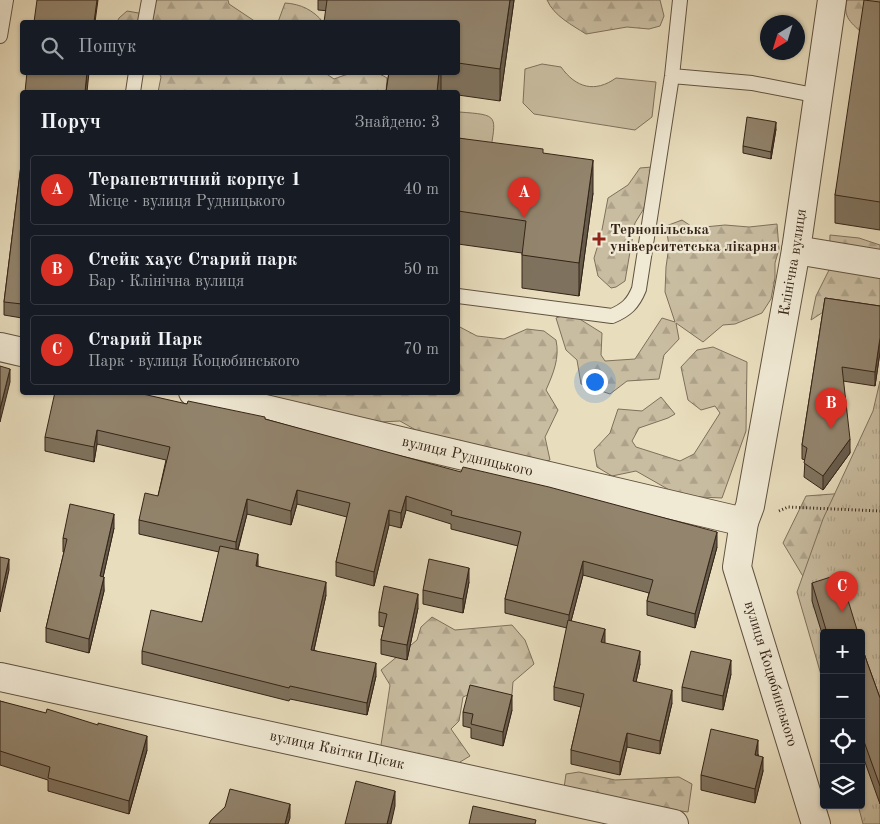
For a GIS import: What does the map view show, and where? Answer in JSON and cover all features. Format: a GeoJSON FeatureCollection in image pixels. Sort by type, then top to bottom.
{"type":"FeatureCollection","features":[{"type":"Feature","properties":{"kind":"street","name":"Клінічна вулиця"},"geometry":{"type":"LineString","coordinates":[[747,514],[796,250],[832,0]]}},
{"type":"Feature","properties":{"kind":"street"},"geometry":{"type":"LineString","coordinates":[[796,250],[880,264]]}},
{"type":"Feature","properties":{"kind":"street"},"geometry":{"type":"LineString","coordinates":[[0,347],[20,352]]}},
{"type":"Feature","properties":{"kind":"street","name":"вулиця Рудницького"},"geometry":{"type":"LineString","coordinates":[[206,395],[747,514]]}},
{"type":"Feature","properties":{"kind":"street","name":"вулиця Коцюбинського"},"geometry":{"type":"LineString","coordinates":[[747,514],[737,567],[816,824]]}},
{"type":"Feature","properties":{"kind":"street","name":"вулиця Квітки Цісик"},"geometry":{"type":"LineString","coordinates":[[0,677],[674,824]]}},
{"type":"Feature","properties":{"kind":"lane"},"geometry":{"type":"LineString","coordinates":[[0,36],[6,0]]}},
{"type":"Feature","properties":{"kind":"lane"},"geometry":{"type":"LineString","coordinates":[[145,20],[149,0]]}},
{"type":"Feature","properties":{"kind":"lane"},"geometry":{"type":"LineString","coordinates":[[460,296],[612,316],[626,310],[634,300],[639,289],[672,76],[680,0]]}},
{"type":"Feature","properties":{"kind":"lane"},"geometry":{"type":"LineString","coordinates":[[133,90],[136,75]]}},
{"type":"Feature","properties":{"kind":"lane"},"geometry":{"type":"LineString","coordinates":[[672,76],[752,83],[818,96]]}},
{"type":"Feature","properties":{"kind":"path"},"geometry":{"type":"LineString","coordinates":[[747,514],[779,511],[788,507],[880,511]]}},
{"type":"Feature","properties":{"kind":"green space"},"geometry":{"type":"Polygon","coordinates":[[[154,0],[228,0],[229,4],[253,20],[118,20],[127,11],[150,15],[154,0]]]}},
{"type":"Feature","properties":{"kind":"green space"},"geometry":{"type":"Polygon","coordinates":[[[547,0],[660,0],[664,16],[660,26],[649,29],[627,27],[586,34],[569,24],[554,11],[547,0]]]}},
{"type":"Feature","properties":{"kind":"green space"},"geometry":{"type":"Polygon","coordinates":[[[847,0],[880,0],[880,32],[864,35],[847,16],[847,0]]]}},
{"type":"Feature","properties":{"kind":"green space"},"geometry":{"type":"Polygon","coordinates":[[[285,3],[306,8],[321,20],[279,20],[285,3]]]}},
{"type":"Feature","properties":{"kind":"green space"},"geometry":{"type":"Polygon","coordinates":[[[542,64],[561,67],[573,80],[586,86],[601,86],[616,78],[656,82],[652,117],[635,130],[534,114],[523,103],[525,69],[542,64]]]}},
{"type":"Feature","properties":{"kind":"green space"},"geometry":{"type":"Polygon","coordinates":[[[160,75],[328,75],[334,79],[344,75],[381,75],[387,78],[386,90],[158,90],[160,75]]]}},
{"type":"Feature","properties":{"kind":"green space"},"geometry":{"type":"Polygon","coordinates":[[[460,112],[482,114],[492,120],[494,124],[490,154],[460,149],[460,112]]]}},
{"type":"Feature","properties":{"kind":"green space"},"geometry":{"type":"Polygon","coordinates":[[[652,167],[650,193],[635,223],[625,281],[611,288],[598,276],[594,258],[601,235],[608,198],[628,185],[640,168],[652,167]]]}},
{"type":"Feature","properties":{"kind":"green space"},"geometry":{"type":"Polygon","coordinates":[[[682,220],[694,228],[725,225],[749,227],[777,224],[779,249],[775,263],[775,278],[771,299],[762,313],[735,324],[723,325],[703,342],[676,323],[679,339],[664,355],[659,379],[627,381],[610,394],[581,384],[577,360],[566,350],[556,318],[570,313],[602,333],[601,355],[605,361],[635,359],[662,318],[675,322],[665,292],[669,246],[666,226],[682,220]]]}},
{"type":"Feature","properties":{"kind":"green space"},"geometry":{"type":"Polygon","coordinates":[[[830,235],[859,238],[880,245],[880,320],[831,307],[811,320],[816,296],[829,270],[830,235]]]}},
{"type":"Feature","properties":{"kind":"green space"},"geometry":{"type":"Polygon","coordinates":[[[460,327],[477,336],[504,339],[527,329],[544,331],[556,340],[556,360],[546,390],[558,410],[545,437],[550,460],[515,470],[428,437],[400,421],[359,423],[214,395],[460,395],[460,327]]]}},
{"type":"Feature","properties":{"kind":"green space"},"geometry":{"type":"Polygon","coordinates":[[[713,347],[747,362],[746,431],[722,498],[680,496],[636,471],[612,476],[597,467],[594,450],[610,433],[618,409],[642,411],[661,397],[675,414],[639,428],[632,441],[636,447],[680,461],[694,454],[720,413],[715,406],[701,410],[688,400],[681,367],[697,350],[713,347]]]}},
{"type":"Feature","properties":{"kind":"green space"},"geometry":{"type":"Polygon","coordinates":[[[880,381],[880,824],[863,824],[859,809],[865,809],[865,629],[820,629],[820,671],[797,592],[823,519],[873,411],[880,381]]]}},
{"type":"Feature","properties":{"kind":"green space"},"geometry":{"type":"Polygon","coordinates":[[[846,493],[861,629],[856,629],[810,588],[783,543],[806,496],[846,493]]]}},
{"type":"Feature","properties":{"kind":"green space"},"geometry":{"type":"Polygon","coordinates":[[[432,617],[455,630],[512,625],[525,640],[534,664],[513,682],[511,705],[501,710],[483,688],[463,697],[459,721],[451,729],[470,756],[460,762],[456,778],[413,777],[381,745],[390,685],[381,670],[417,640],[421,627],[432,617]]]}},
{"type":"Feature","properties":{"kind":"green space"},"geometry":{"type":"Polygon","coordinates":[[[579,772],[615,780],[679,777],[692,784],[688,812],[564,788],[566,774],[579,772]]]}},
{"type":"Feature","properties":{"kind":"building"},"geometry":{"type":"Polygon","coordinates":[[[37,0],[97,0],[94,20],[34,20],[37,0]]]}},
{"type":"Feature","properties":{"kind":"building"},"geometry":{"type":"Polygon","coordinates":[[[327,0],[510,0],[500,69],[460,63],[460,20],[324,20],[327,0]]]}},
{"type":"Feature","properties":{"kind":"building"},"geometry":{"type":"Polygon","coordinates":[[[864,0],[880,2],[880,202],[835,195],[864,0]]]}},
{"type":"Feature","properties":{"kind":"building"},"geometry":{"type":"Polygon","coordinates":[[[27,75],[87,75],[85,90],[25,90],[27,75]]]}},
{"type":"Feature","properties":{"kind":"building"},"geometry":{"type":"Polygon","coordinates":[[[389,75],[439,75],[437,90],[386,90],[389,75]]]}},
{"type":"Feature","properties":{"kind":"building"},"geometry":{"type":"Polygon","coordinates":[[[747,117],[776,122],[771,152],[743,146],[747,117]]]}},
{"type":"Feature","properties":{"kind":"building"},"geometry":{"type":"Polygon","coordinates":[[[460,138],[543,149],[543,153],[593,160],[579,263],[522,255],[526,221],[460,211],[460,138]]]}},
{"type":"Feature","properties":{"kind":"building"},"geometry":{"type":"Polygon","coordinates":[[[20,173],[20,304],[4,302],[20,173]]]}},
{"type":"Feature","properties":{"kind":"building"},"geometry":{"type":"Polygon","coordinates":[[[825,298],[880,306],[880,338],[875,372],[842,367],[850,439],[823,476],[804,463],[807,448],[802,445],[825,298]]]}},
{"type":"Feature","properties":{"kind":"building"},"geometry":{"type":"Polygon","coordinates":[[[0,366],[10,369],[0,409],[0,366]]]}},
{"type":"Feature","properties":{"kind":"building"},"geometry":{"type":"Polygon","coordinates":[[[54,395],[147,395],[187,404],[188,401],[265,417],[265,419],[461,472],[463,467],[549,487],[717,532],[695,614],[647,601],[653,580],[583,561],[569,615],[505,599],[521,532],[451,515],[452,511],[406,496],[401,513],[389,510],[374,572],[336,562],[350,503],[297,490],[291,511],[247,499],[236,542],[139,520],[145,493],[158,496],[170,447],[97,430],[94,447],[45,437],[54,395]]]}},
{"type":"Feature","properties":{"kind":"building"},"geometry":{"type":"Polygon","coordinates":[[[70,504],[114,514],[100,576],[104,577],[89,639],[46,628],[67,539],[63,538],[70,504]]]}},
{"type":"Feature","properties":{"kind":"building"},"geometry":{"type":"Polygon","coordinates":[[[220,546],[258,554],[256,566],[326,582],[311,650],[376,663],[367,703],[290,686],[289,688],[142,651],[151,610],[202,622],[220,546]]]}},
{"type":"Feature","properties":{"kind":"building"},"geometry":{"type":"Polygon","coordinates":[[[0,557],[9,559],[0,600],[0,557]]]}},
{"type":"Feature","properties":{"kind":"building"},"geometry":{"type":"Polygon","coordinates":[[[429,559],[469,568],[463,599],[423,590],[429,559]]]}},
{"type":"Feature","properties":{"kind":"building"},"geometry":{"type":"Polygon","coordinates":[[[840,574],[857,629],[826,629],[812,583],[840,574]]]}},
{"type":"Feature","properties":{"kind":"building"},"geometry":{"type":"Polygon","coordinates":[[[384,586],[418,594],[407,645],[381,640],[387,614],[379,612],[384,586]]]}},
{"type":"Feature","properties":{"kind":"building"},"geometry":{"type":"Polygon","coordinates":[[[568,620],[605,629],[601,642],[640,651],[633,681],[672,690],[660,741],[627,733],[620,762],[571,750],[584,694],[554,687],[568,620]]]}},
{"type":"Feature","properties":{"kind":"building"},"geometry":{"type":"Polygon","coordinates":[[[691,651],[731,660],[723,696],[682,687],[691,651]]]}},
{"type":"Feature","properties":{"kind":"building"},"geometry":{"type":"Polygon","coordinates":[[[865,655],[880,698],[880,786],[865,744],[865,655]]]}},
{"type":"Feature","properties":{"kind":"building"},"geometry":{"type":"Polygon","coordinates":[[[470,685],[512,695],[503,732],[471,724],[473,714],[463,712],[470,685]]]}},
{"type":"Feature","properties":{"kind":"building"},"geometry":{"type":"Polygon","coordinates":[[[0,701],[46,713],[47,709],[98,725],[98,723],[147,736],[129,801],[48,778],[50,767],[0,751],[0,701]]]}},
{"type":"Feature","properties":{"kind":"building"},"geometry":{"type":"Polygon","coordinates":[[[711,729],[758,740],[755,755],[763,757],[755,789],[701,775],[711,729]]]}},
{"type":"Feature","properties":{"kind":"building"},"geometry":{"type":"Polygon","coordinates":[[[356,781],[395,791],[387,824],[345,824],[356,781]]]}},
{"type":"Feature","properties":{"kind":"building"},"geometry":{"type":"Polygon","coordinates":[[[230,789],[290,804],[285,824],[209,824],[225,807],[230,789]]]}},
{"type":"Feature","properties":{"kind":"building"},"geometry":{"type":"Polygon","coordinates":[[[473,806],[536,820],[535,824],[469,824],[473,806]]]}},
{"type":"Feature","properties":{"kind":"place","name":"Терапевтичний корпус 1"},"geometry":{"type":"Point","coordinates":[524,218]}},
{"type":"Feature","properties":{"kind":"place","name":"Тернопільська університетська лікарня"},"geometry":{"type":"Point","coordinates":[599,239]}},
{"type":"Feature","properties":{"kind":"place","name":"Стейк хаус Старий парк"},"geometry":{"type":"Point","coordinates":[831,429]}},
{"type":"Feature","properties":{"kind":"place","name":"Старий Парк"},"geometry":{"type":"Point","coordinates":[842,612]}}]}
